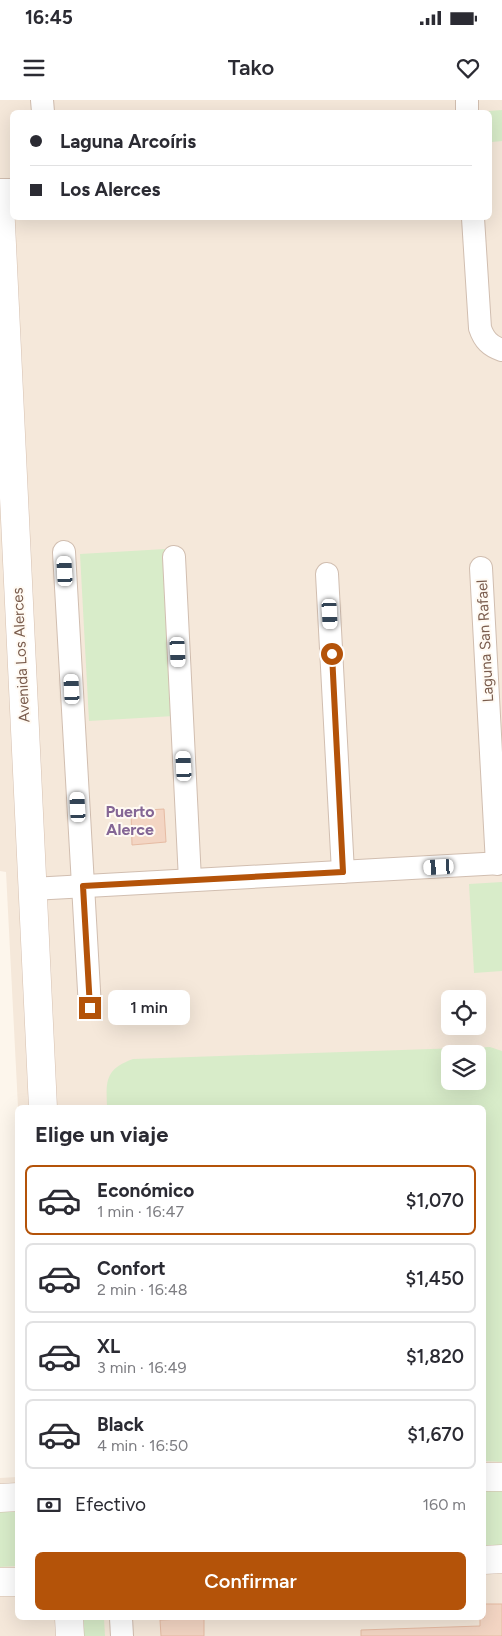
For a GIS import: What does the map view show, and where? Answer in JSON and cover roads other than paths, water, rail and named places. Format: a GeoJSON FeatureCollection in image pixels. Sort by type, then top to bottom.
{"type":"FeatureCollection","features":[{"type":"Feature","properties":{"kind":"main road","name":"Avenida Los Alerces"},"geometry":{"type":"LineString","coordinates":[[0,203],[6,457],[43,1105]]}},
{"type":"Feature","properties":{"kind":"main road"},"geometry":{"type":"LineString","coordinates":[[486,1478],[502,1477]]}},
{"type":"Feature","properties":{"kind":"main road"},"geometry":{"type":"LineString","coordinates":[[0,1498],[15,1497]]}},
{"type":"Feature","properties":{"kind":"main road"},"geometry":{"type":"LineString","coordinates":[[486,1560],[502,1559]]}},
{"type":"Feature","properties":{"kind":"main road"},"geometry":{"type":"LineString","coordinates":[[0,1582],[15,1582]]}},
{"type":"Feature","properties":{"kind":"main road"},"geometry":{"type":"LineString","coordinates":[[69,1620],[70,1636]]}},
{"type":"Feature","properties":{"kind":"street"},"geometry":{"type":"LineString","coordinates":[[474,220],[480,328],[483,337],[497,348]]}},
{"type":"Feature","properties":{"kind":"street"},"geometry":{"type":"LineString","coordinates":[[64,552],[90,1008]]}},
{"type":"Feature","properties":{"kind":"street"},"geometry":{"type":"LineString","coordinates":[[174,557],[190,880]]}},
{"type":"Feature","properties":{"kind":"street","name":"Laguna San Rafael"},"geometry":{"type":"LineString","coordinates":[[481,568],[500,863]]}},
{"type":"Feature","properties":{"kind":"street"},"geometry":{"type":"LineString","coordinates":[[328,574],[343,872]]}},
{"type":"Feature","properties":{"kind":"street"},"geometry":{"type":"LineString","coordinates":[[32,889],[500,863]]}},
{"type":"Feature","properties":{"kind":"street"},"geometry":{"type":"LineString","coordinates":[[121,1620],[122,1636]]}},
{"type":"Feature","properties":{"kind":"district","name":"Puerto Alerce"},"geometry":{"type":"Point","coordinates":[130,820]}}]}
